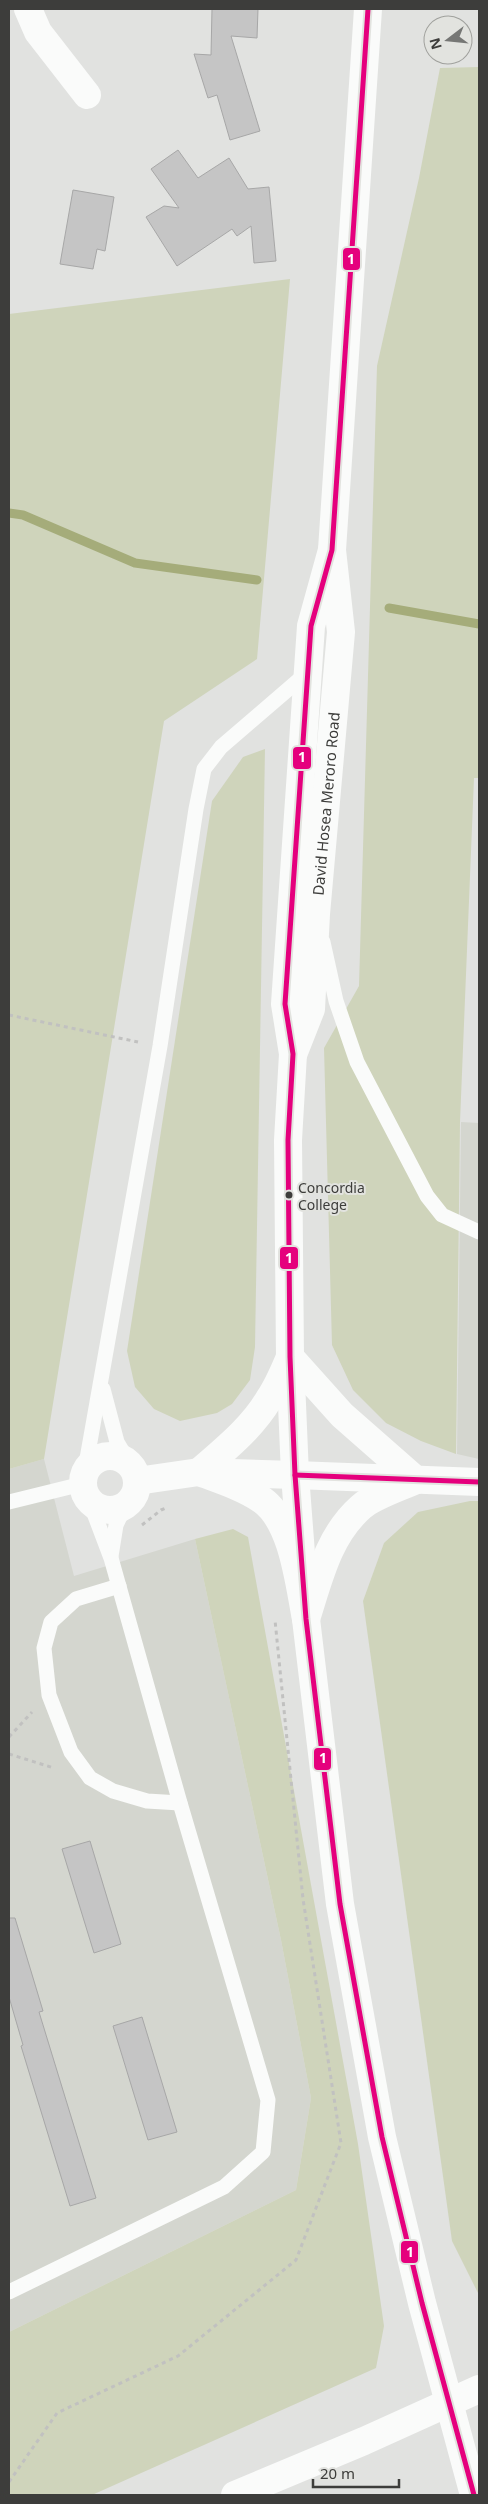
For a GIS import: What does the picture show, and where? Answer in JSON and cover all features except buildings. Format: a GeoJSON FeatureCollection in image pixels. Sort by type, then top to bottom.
{"type":"FeatureCollection","features":[{"type":"Feature","properties":{"kind":"main road"},"geometry":{"type":"LineString","coordinates":[[28,9],[38,32],[87,95]]}},
{"type":"Feature","properties":{"kind":"main road","name":"David Hosea Meroro Road"},"geometry":{"type":"LineString","coordinates":[[293,1054],[310,1009],[316,914],[341,632],[332,550],[368,9]]}},
{"type":"Feature","properties":{"kind":"main road","name":"David Hosea Meroro Road"},"geometry":{"type":"LineString","coordinates":[[332,550],[311,626],[306,673],[285,1004],[293,1054],[288,1140],[290,1357],[295,1475],[306,1619],[340,1904],[382,2137],[422,2303],[474,2495]]}},
{"type":"Feature","properties":{"kind":"main road"},"geometry":{"type":"LineString","coordinates":[[199,1472],[240,1435],[256,1417],[269,1400],[290,1357],[342,1415],[416,1480]]}},
{"type":"Feature","properties":{"kind":"main road"},"geometry":{"type":"LineString","coordinates":[[134,1472],[134,1495],[124,1506],[118,1509],[102,1509],[86,1485],[90,1463],[106,1455],[115,1455],[134,1472],[199,1472],[479,1482]]}},
{"type":"Feature","properties":{"kind":"main road"},"geometry":{"type":"LineString","coordinates":[[199,1472],[244,1489],[263,1501],[278,1514],[292,1552],[306,1619]]}},
{"type":"Feature","properties":{"kind":"main road"},"geometry":{"type":"LineString","coordinates":[[306,1619],[326,1559],[337,1534],[362,1506],[416,1480]]}},
{"type":"Feature","properties":{"kind":"main road"},"geometry":{"type":"LineString","coordinates":[[234,2495],[364,2441],[479,2388]]}},
{"type":"Feature","properties":{"kind":"lane"},"geometry":{"type":"LineString","coordinates":[[9,2292],[224,2187],[264,2152],[268,2100],[180,1802],[111,1558],[86,1485],[160,1046],[196,808],[204,769],[221,747],[306,673]]}},
{"type":"Feature","properties":{"kind":"lane"},"geometry":{"type":"LineString","coordinates":[[316,914],[336,1001],[357,1062],[428,1196],[442,1215],[479,1232]]}},
{"type":"Feature","properties":{"kind":"lane"},"geometry":{"type":"LineString","coordinates":[[102,1383],[117,1442],[134,1472]]}},
{"type":"Feature","properties":{"kind":"lane"},"geometry":{"type":"LineString","coordinates":[[9,1502],[86,1485]]}},
{"type":"Feature","properties":{"kind":"lane"},"geometry":{"type":"LineString","coordinates":[[111,1558],[116,1525],[124,1506]]}},
{"type":"Feature","properties":{"kind":"lane"},"geometry":{"type":"LineString","coordinates":[[119,1586],[76,1599],[51,1622],[44,1648],[48,1696],[71,1752],[90,1778],[113,1791],[147,1801],[180,1802]]}},
{"type":"Feature","properties":{"kind":"path"},"geometry":{"type":"LineString","coordinates":[[9,1015],[160,1046]]}},
{"type":"Feature","properties":{"kind":"path"},"geometry":{"type":"LineString","coordinates":[[9,1737],[48,1696]]}},
{"type":"Feature","properties":{"kind":"path"},"geometry":{"type":"LineString","coordinates":[[9,1754],[90,1778]]}},
{"type":"Feature","properties":{"kind":"shaded area"},"geometry":{"type":"Polygon","coordinates":[[[461,1122],[479,1123],[479,1459],[457,1454],[461,1122]]]}},
{"type":"Feature","properties":{"kind":"shaded area"},"geometry":{"type":"Polygon","coordinates":[[[44,1459],[74,1576],[195,1539],[281,1940],[311,2098],[296,2190],[9,2332],[9,1469],[44,1459]]]}},
{"type":"Feature","properties":{"kind":"green space"},"geometry":{"type":"Polygon","coordinates":[[[479,67],[479,778],[474,778],[460,1122],[456,1454],[421,1441],[386,1423],[353,1390],[332,1345],[324,1048],[359,986],[377,366],[419,178],[440,68],[479,67]]]}},
{"type":"Feature","properties":{"kind":"green space"},"geometry":{"type":"Polygon","coordinates":[[[290,279],[257,659],[164,721],[44,1459],[9,1469],[9,314],[290,279]]]}},
{"type":"Feature","properties":{"kind":"green space"},"geometry":{"type":"Polygon","coordinates":[[[265,749],[255,1347],[250,1380],[232,1404],[217,1413],[180,1421],[154,1409],[135,1387],[127,1351],[212,801],[243,757],[265,749]]]}},
{"type":"Feature","properties":{"kind":"green space"},"geometry":{"type":"Polygon","coordinates":[[[470,1501],[479,1501],[479,2295],[452,2241],[363,1601],[384,1543],[418,1512],[470,1501]]]}},
{"type":"Feature","properties":{"kind":"green space"},"geometry":{"type":"Polygon","coordinates":[[[233,1529],[248,1537],[358,2144],[384,2326],[376,2368],[92,2495],[9,2495],[9,2332],[296,2190],[311,2098],[281,1940],[195,1539],[233,1529]]]}},
{"type":"Feature","properties":{"kind":"waterway"},"geometry":{"type":"LineString","coordinates":[[9,513],[23,515],[135,563],[257,580]]}},
{"type":"Feature","properties":{"kind":"waterway"},"geometry":{"type":"LineString","coordinates":[[389,608],[479,624]]}},
{"type":"Feature","properties":{"kind":"transit line","name":"1"},"geometry":{"type":"LineString","coordinates":[[368,9],[332,550],[311,626],[285,1004],[293,1054],[288,1140],[290,1357],[295,1475],[306,1619],[340,1904],[382,2137],[422,2303],[474,2495]]}},
{"type":"Feature","properties":{"kind":"transit line","name":"1"},"geometry":{"type":"LineString","coordinates":[[295,1475],[479,1482]]}},
{"type":"Feature","properties":{"kind":"place","name":"Concordia College"},"geometry":{"type":"Point","coordinates":[289,1195]}}]}
